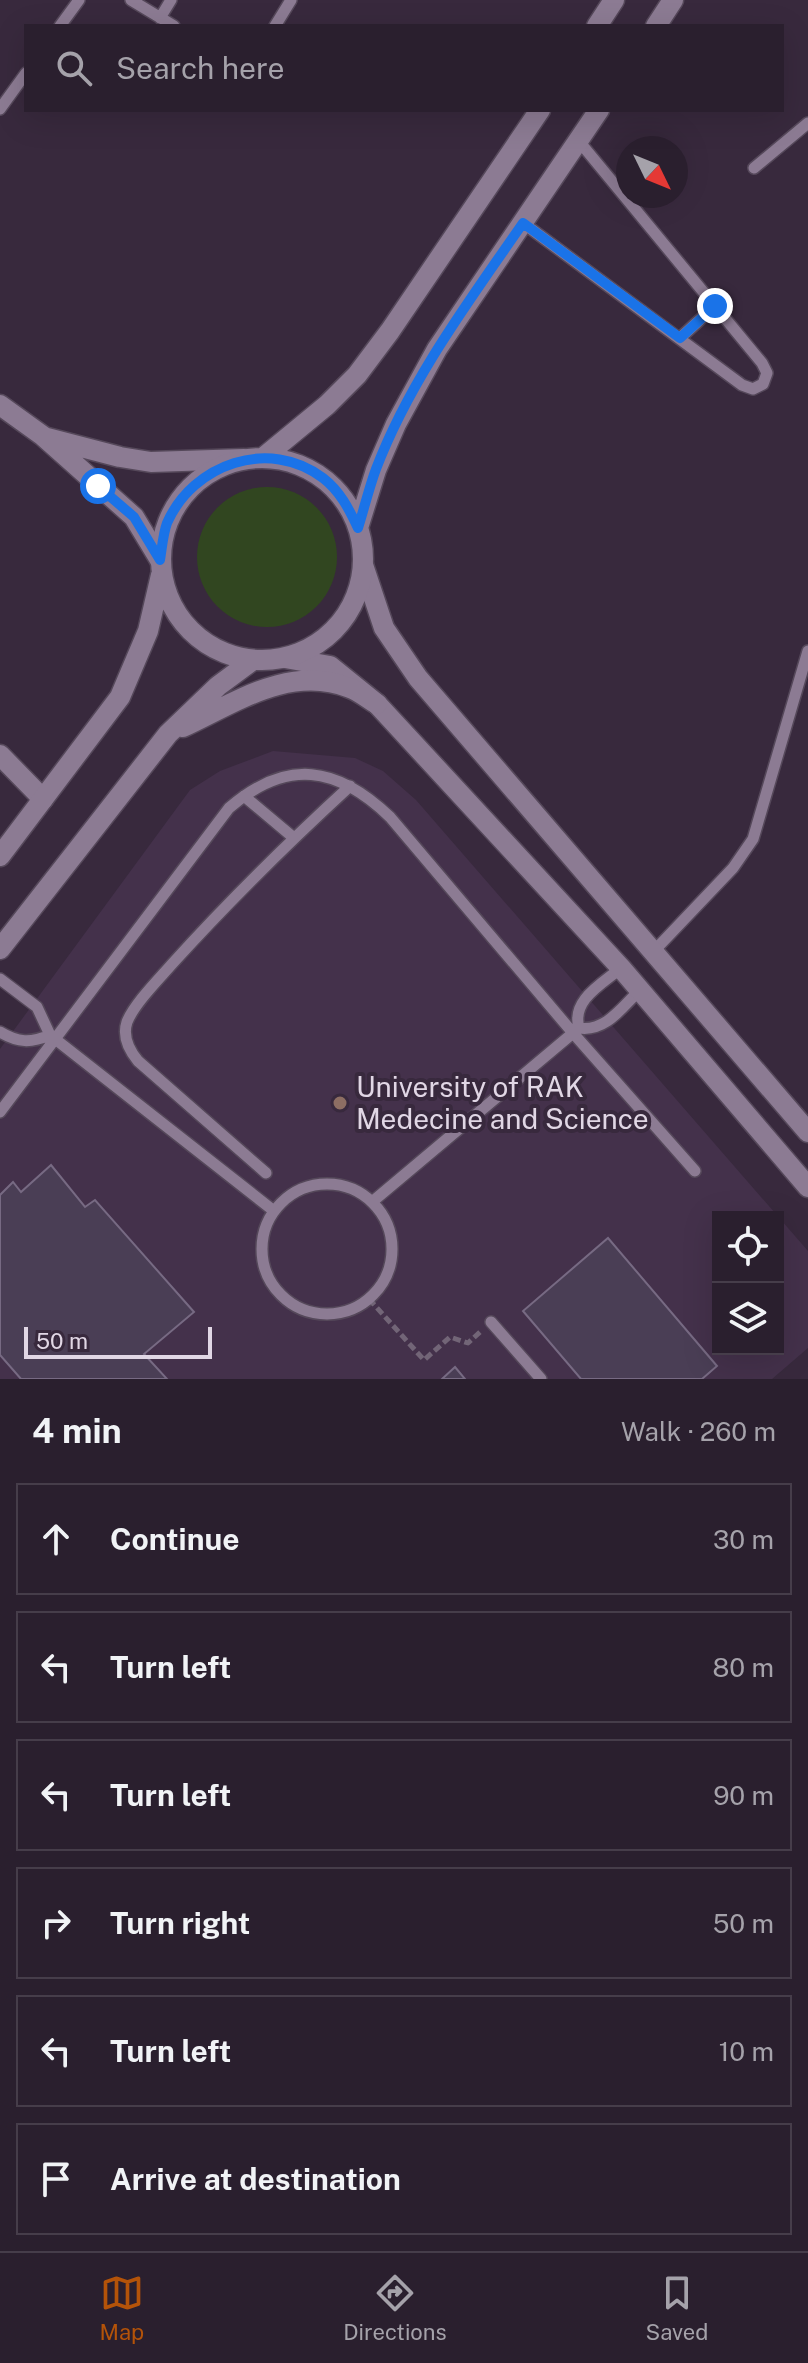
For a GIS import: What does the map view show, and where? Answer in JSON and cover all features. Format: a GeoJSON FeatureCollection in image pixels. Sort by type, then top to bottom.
{"type":"FeatureCollection","features":[{"type":"Feature","properties":{"kind":"main road"},"geometry":{"type":"LineString","coordinates":[[598,24],[614,0]]}},
{"type":"Feature","properties":{"kind":"main road"},"geometry":{"type":"LineString","coordinates":[[657,24],[673,0]]}},
{"type":"Feature","properties":{"kind":"main road"},"geometry":{"type":"LineString","coordinates":[[0,856],[120,697],[148,631],[166,525],[184,494],[211,471],[254,458],[327,405],[357,375],[539,112]]}},
{"type":"Feature","properties":{"kind":"main road"},"geometry":{"type":"LineString","coordinates":[[358,528],[376,470],[396,424],[437,349],[598,112]]}},
{"type":"Feature","properties":{"kind":"main road"},"geometry":{"type":"LineString","coordinates":[[0,405],[43,436],[134,517],[161,567],[172,607],[192,633],[220,652],[253,660],[285,658],[330,666],[377,704],[621,968],[808,1187]]}},
{"type":"Feature","properties":{"kind":"main road"},"geometry":{"type":"LineString","coordinates":[[43,436],[151,462],[254,458],[294,463],[322,477],[344,500],[358,528],[363,565],[384,628],[418,678],[808,1132]]}},
{"type":"Feature","properties":{"kind":"main road"},"geometry":{"type":"LineString","coordinates":[[285,658],[314,645],[339,624],[356,597],[363,565]]}},
{"type":"Feature","properties":{"kind":"main road"},"geometry":{"type":"LineString","coordinates":[[0,949],[168,734],[218,686],[253,660]]}},
{"type":"Feature","properties":{"kind":"main road"},"geometry":{"type":"LineString","coordinates":[[168,734],[265,687],[321,680],[351,688],[377,704]]}},
{"type":"Feature","properties":{"kind":"main road"},"geometry":{"type":"LineString","coordinates":[[0,755],[43,799]]}},
{"type":"Feature","properties":{"kind":"lane"},"geometry":{"type":"LineString","coordinates":[[61,24],[79,0]]}},
{"type":"Feature","properties":{"kind":"lane"},"geometry":{"type":"LineString","coordinates":[[131,0],[170,24]]}},
{"type":"Feature","properties":{"kind":"lane"},"geometry":{"type":"LineString","coordinates":[[160,18],[171,0]]}},
{"type":"Feature","properties":{"kind":"lane"},"geometry":{"type":"LineString","coordinates":[[276,24],[291,0]]}},
{"type":"Feature","properties":{"kind":"lane"},"geometry":{"type":"LineString","coordinates":[[0,109],[24,76]]}},
{"type":"Feature","properties":{"kind":"lane"},"geometry":{"type":"LineString","coordinates":[[754,168],[808,123]]}},
{"type":"Feature","properties":{"kind":"lane"},"geometry":{"type":"LineString","coordinates":[[523,223],[747,388],[753,389],[763,384],[765,368],[578,140]]}},
{"type":"Feature","properties":{"kind":"lane"},"geometry":{"type":"LineString","coordinates":[[680,338],[715,306]]}},
{"type":"Feature","properties":{"kind":"lane"},"geometry":{"type":"LineString","coordinates":[[654,951],[733,868],[753,839],[808,651]]}},
{"type":"Feature","properties":{"kind":"lane"},"geometry":{"type":"LineString","coordinates":[[0,1112],[52,1037],[216,824],[244,796],[276,780],[312,774],[334,778],[350,786],[390,817],[695,1171]]}},
{"type":"Feature","properties":{"kind":"lane"},"geometry":{"type":"LineString","coordinates":[[266,1173],[138,1061],[129,1050],[125,1036],[127,1022],[162,975],[209,923],[350,786]]}},
{"type":"Feature","properties":{"kind":"lane"},"geometry":{"type":"LineString","coordinates":[[244,796],[294,838]]}},
{"type":"Feature","properties":{"kind":"lane"},"geometry":{"type":"LineString","coordinates":[[576,1031],[581,1003],[621,968]]}},
{"type":"Feature","properties":{"kind":"lane"},"geometry":{"type":"LineString","coordinates":[[0,979],[37,1007],[52,1037],[274,1211]]}},
{"type":"Feature","properties":{"kind":"lane"},"geometry":{"type":"LineString","coordinates":[[372,1202],[576,1031],[596,1029],[604,1024],[640,990]]}},
{"type":"Feature","properties":{"kind":"lane"},"geometry":{"type":"LineString","coordinates":[[0,1032],[26,1042],[52,1037]]}},
{"type":"Feature","properties":{"kind":"lane"},"geometry":{"type":"LineString","coordinates":[[332,1184],[354,1190],[372,1202],[390,1233],[392,1251],[389,1269],[369,1299],[354,1308],[321,1314],[304,1310],[276,1291],[262,1260],[261,1242],[274,1211],[290,1195],[310,1186],[332,1184]]}},
{"type":"Feature","properties":{"kind":"lane"},"geometry":{"type":"LineString","coordinates":[[491,1322],[541,1379]]}},
{"type":"Feature","properties":{"kind":"path"},"geometry":{"type":"LineString","coordinates":[[369,1299],[424,1360],[450,1337],[468,1343],[491,1322]]}},
{"type":"Feature","properties":{"kind":"shaded area","name":"University of RAK Medecine and Science"},"geometry":{"type":"Polygon","coordinates":[[[273,751],[355,758],[383,771],[416,800],[773,1211],[712,1211],[712,1355],[784,1355],[784,1223],[808,1251],[808,1348],[772,1379],[0,1379],[0,1049],[190,790],[220,771],[273,751]]]}},
{"type":"Feature","properties":{"kind":"green space"},"geometry":{"type":"Polygon","coordinates":[[[267,487],[294,492],[317,507],[332,530],[337,557],[332,584],[317,607],[294,622],[267,627],[240,622],[217,607],[202,584],[197,557],[202,530],[217,507],[240,492],[267,487]]]}},
{"type":"Feature","properties":{"kind":"building"},"geometry":{"type":"Polygon","coordinates":[[[51,1165],[85,1207],[95,1200],[194,1312],[144,1354],[167,1379],[21,1379],[0,1355],[0,1195],[13,1182],[21,1192],[51,1165]]]}},
{"type":"Feature","properties":{"kind":"building"},"geometry":{"type":"Polygon","coordinates":[[[608,1238],[717,1366],[702,1379],[581,1379],[523,1311],[608,1238]]]}},
{"type":"Feature","properties":{"kind":"building"},"geometry":{"type":"Polygon","coordinates":[[[455,1367],[465,1379],[442,1379],[455,1367]]]}},
{"type":"Feature","properties":{"kind":"place","name":"University of RAK Medecine and Science"},"geometry":{"type":"Point","coordinates":[340,1103]}},
{"type":"Feature","properties":{"kind":"route"},"geometry":{"type":"LineString","coordinates":[[98,486],[134,517],[160,560],[166,525],[184,494],[211,471],[244,459],[264,457],[294,463],[322,477],[344,500],[358,528],[376,470],[396,424],[437,349],[523,223],[680,338],[715,306]]}}]}
